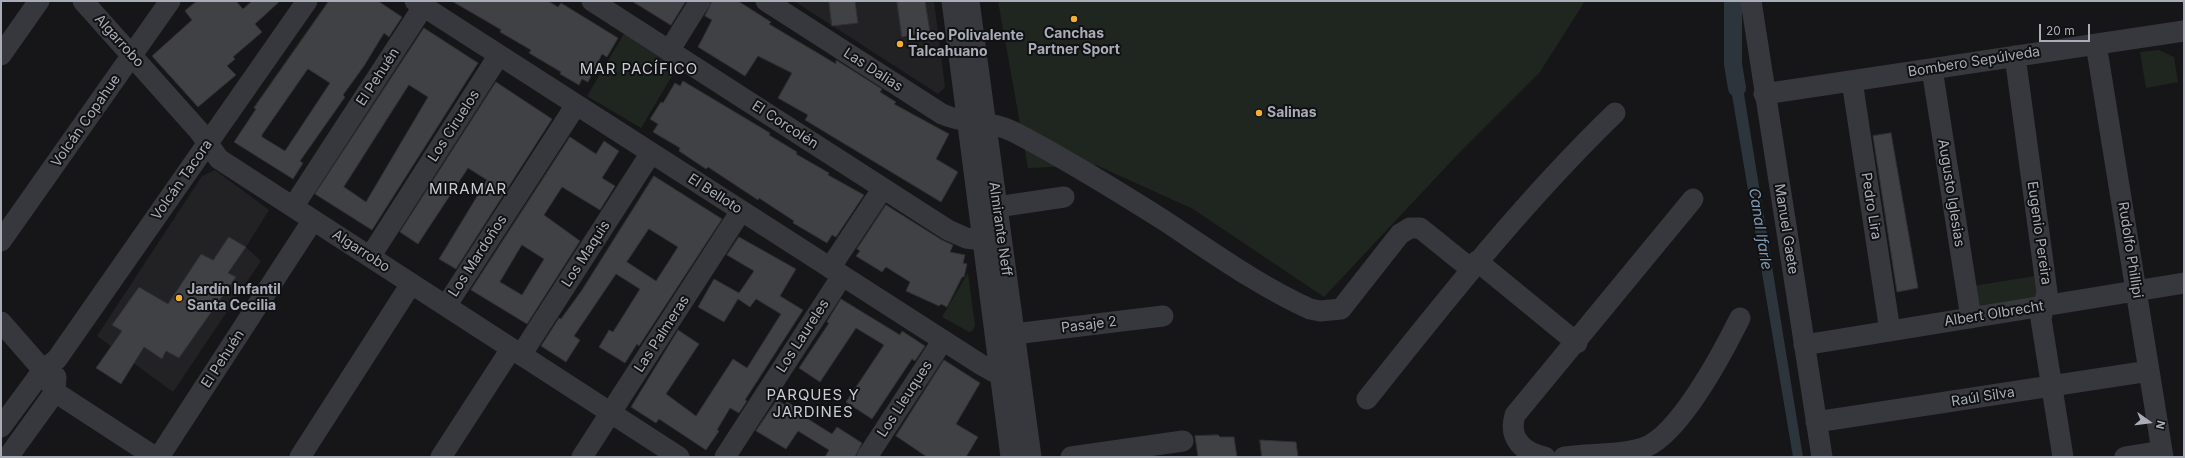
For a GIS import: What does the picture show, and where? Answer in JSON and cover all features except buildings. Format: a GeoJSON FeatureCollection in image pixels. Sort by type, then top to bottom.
{"type":"FeatureCollection","features":[{"type":"Feature","properties":{"kind":"street"},"geometry":{"type":"LineString","coordinates":[[1,55],[39,1]]}},
{"type":"Feature","properties":{"kind":"street","name":"Algarrobo"},"geometry":{"type":"LineString","coordinates":[[83,1],[199,131],[219,159],[679,457]]}},
{"type":"Feature","properties":{"kind":"street","name":"Volcán Copahue"},"geometry":{"type":"LineString","coordinates":[[1,241],[170,1]]}},
{"type":"Feature","properties":{"kind":"street","name":"Volcán Tacora"},"geometry":{"type":"LineString","coordinates":[[1,427],[50,364],[208,143],[307,1]]}},
{"type":"Feature","properties":{"kind":"street","name":"El Corcolén"},"geometry":{"type":"LineString","coordinates":[[592,1],[952,232],[966,238],[982,240]]}},
{"type":"Feature","properties":{"kind":"street"},"geometry":{"type":"LineString","coordinates":[[669,51],[700,1]]}},
{"type":"Feature","properties":{"kind":"street","name":"Las Dalias"},"geometry":{"type":"LineString","coordinates":[[766,1],[942,114],[977,123],[1004,127],[1067,161],[1255,279],[1310,309],[1330,311],[1342,309],[1400,234],[1410,228],[1420,228],[1474,265]]}},
{"type":"Feature","properties":{"kind":"street","name":"Almirante Neff"},"geometry":{"type":"LineString","coordinates":[[952,1],[977,123],[997,207],[1014,334],[1010,374],[1011,457]]}},
{"type":"Feature","properties":{"kind":"street","name":"Almirante Neff"},"geometry":{"type":"LineString","coordinates":[[969,1],[977,123],[982,240],[1010,374],[1031,457]]}},
{"type":"Feature","properties":{"kind":"street","name":"Manuel Gaete"},"geometry":{"type":"LineString","coordinates":[[1751,1],[1764,94],[1822,457]]}},
{"type":"Feature","properties":{"kind":"street","name":"El Belloto"},"geometry":{"type":"LineString","coordinates":[[419,4],[943,340],[1010,374]]}},
{"type":"Feature","properties":{"kind":"street","name":"El Pehuén"},"geometry":{"type":"LineString","coordinates":[[292,207],[419,4]]}},
{"type":"Feature","properties":{"kind":"street","name":"Bombero Sepúlveda"},"geometry":{"type":"LineString","coordinates":[[1764,94],[2184,31]]}},
{"type":"Feature","properties":{"kind":"street","name":"Rudolfo Phillipi"},"geometry":{"type":"LineString","coordinates":[[2096,44],[2163,454]]}},
{"type":"Feature","properties":{"kind":"street","name":"Los Ciruelos"},"geometry":{"type":"LineString","coordinates":[[370,257],[499,56]]}},
{"type":"Feature","properties":{"kind":"street","name":"Eugenio Pereira"},"geometry":{"type":"LineString","coordinates":[[2015,56],[2047,292],[2041,319],[2063,457]]}},
{"type":"Feature","properties":{"kind":"street","name":"Augusto Iglesias"},"geometry":{"type":"LineString","coordinates":[[1932,69],[1971,318]]}},
{"type":"Feature","properties":{"kind":"street","name":"Pedro Lira"},"geometry":{"type":"LineString","coordinates":[[1852,81],[1890,331]]}},
{"type":"Feature","properties":{"kind":"street","name":"Los Mardoños"},"geometry":{"type":"LineString","coordinates":[[446,306],[576,105]]}},
{"type":"Feature","properties":{"kind":"street"},"geometry":{"type":"LineString","coordinates":[[1366,399],[1474,265],[1531,199],[1615,113]]}},
{"type":"Feature","properties":{"kind":"street","name":"Los Maquis"},"geometry":{"type":"LineString","coordinates":[[442,457],[516,352],[651,153]]}},
{"type":"Feature","properties":{"kind":"street","name":"Los Laureles"},"geometry":{"type":"LineString","coordinates":[[725,457],[836,272],[883,188]]}},
{"type":"Feature","properties":{"kind":"street"},"geometry":{"type":"LineString","coordinates":[[997,207],[1064,197]]}},
{"type":"Feature","properties":{"kind":"street"},"geometry":{"type":"LineString","coordinates":[[1545,457],[1531,452],[1516,440],[1513,423],[1520,408],[1577,343],[1693,199]]}},
{"type":"Feature","properties":{"kind":"street","name":"Las Palmeras"},"geometry":{"type":"LineString","coordinates":[[582,457],[742,211]]}},
{"type":"Feature","properties":{"kind":"street","name":"El Pehuén"},"geometry":{"type":"LineString","coordinates":[[159,457],[313,220]]}},
{"type":"Feature","properties":{"kind":"street"},"geometry":{"type":"LineString","coordinates":[[1474,265],[1577,343]]}},
{"type":"Feature","properties":{"kind":"street","name":"Albert Olbrecht"},"geometry":{"type":"LineString","coordinates":[[1804,345],[2184,283]]}},
{"type":"Feature","properties":{"kind":"street"},"geometry":{"type":"LineString","coordinates":[[300,457],[411,284]]}},
{"type":"Feature","properties":{"kind":"street","name":"Pasaje 2"},"geometry":{"type":"LineString","coordinates":[[1014,334],[1163,316]]}},
{"type":"Feature","properties":{"kind":"street"},"geometry":{"type":"LineString","coordinates":[[1564,457],[1632,451],[1644,447],[1661,437],[1701,386],[1740,318]]}},
{"type":"Feature","properties":{"kind":"street"},"geometry":{"type":"LineString","coordinates":[[1,322],[50,364],[55,392],[8,457]]}},
{"type":"Feature","properties":{"kind":"street","name":"Los Lleuques"},"geometry":{"type":"LineString","coordinates":[[867,457],[943,340]]}},
{"type":"Feature","properties":{"kind":"street","name":"Raúl Silva"},"geometry":{"type":"LineString","coordinates":[[1816,422],[2149,371]]}},
{"type":"Feature","properties":{"kind":"street"},"geometry":{"type":"LineString","coordinates":[[55,392],[155,457]]}},
{"type":"Feature","properties":{"kind":"street"},"geometry":{"type":"LineString","coordinates":[[1071,457],[1183,441]]}},
{"type":"Feature","properties":{"kind":"street"},"geometry":{"type":"LineString","coordinates":[[2125,457],[2163,454]]}},
{"type":"Feature","properties":{"kind":"shaded area","name":"Liceo Polivalente Talcahuano"},"geometry":{"type":"Polygon","coordinates":[[[794,1],[934,1],[945,87],[938,94],[794,1]]]}},
{"type":"Feature","properties":{"kind":"shaded area","name":"Salinas"},"geometry":{"type":"Polygon","coordinates":[[[998,1],[1585,1],[1540,72],[1460,152],[1324,297],[1193,209],[1096,165],[1028,168],[998,1]]]}},
{"type":"Feature","properties":{"kind":"shaded area"},"geometry":{"type":"Polygon","coordinates":[[[625,32],[679,64],[641,128],[587,96],[625,32]]]}},
{"type":"Feature","properties":{"kind":"shaded area"},"geometry":{"type":"Polygon","coordinates":[[[2159,50],[2174,57],[2178,82],[2146,88],[2140,52],[2159,50]]]}},
{"type":"Feature","properties":{"kind":"shaded area","name":"Jardín Infantil Santa Cecilia"},"geometry":{"type":"Polygon","coordinates":[[[215,170],[269,210],[246,247],[261,261],[173,392],[97,336],[202,176],[215,170]]]}},
{"type":"Feature","properties":{"kind":"shaded area"},"geometry":{"type":"Polygon","coordinates":[[[968,273],[975,326],[972,331],[969,332],[942,317],[968,273]]]}},
{"type":"Feature","properties":{"kind":"shaded area"},"geometry":{"type":"Polygon","coordinates":[[[2041,275],[2039,301],[1977,307],[1973,286],[2041,275]]]}},
{"type":"Feature","properties":{"kind":"water"},"geometry":{"type":"Polygon","coordinates":[[[1739,63],[1803,457],[1793,457],[1731,89],[1728,64],[1739,63]]]}},
{"type":"Feature","properties":{"kind":"waterway","name":"Canal Ifarle"},"geometry":{"type":"LineString","coordinates":[[1733,1],[1733,64],[1737,88]]}},
{"type":"Feature","properties":{"kind":"place","name":"Canchas Partner Sport"},"geometry":{"type":"Point","coordinates":[1074,19]}},
{"type":"Feature","properties":{"kind":"place","name":"Liceo Polivalente Talcahuano"},"geometry":{"type":"Point","coordinates":[900,44]}},
{"type":"Feature","properties":{"kind":"place","name":"Salinas"},"geometry":{"type":"Point","coordinates":[1259,113]}},
{"type":"Feature","properties":{"kind":"place","name":"Jardín Infantil Santa Cecilia"},"geometry":{"type":"Point","coordinates":[179,298]}},
{"type":"Feature","properties":{"kind":"district","name":"MAR PACÍFICO"},"geometry":{"type":"Point","coordinates":[639,69]}},
{"type":"Feature","properties":{"kind":"district","name":"MIRAMAR"},"geometry":{"type":"Point","coordinates":[468,189]}},
{"type":"Feature","properties":{"kind":"district","name":"PARQUES Y JARDINES"},"geometry":{"type":"Point","coordinates":[813,404]}}]}
